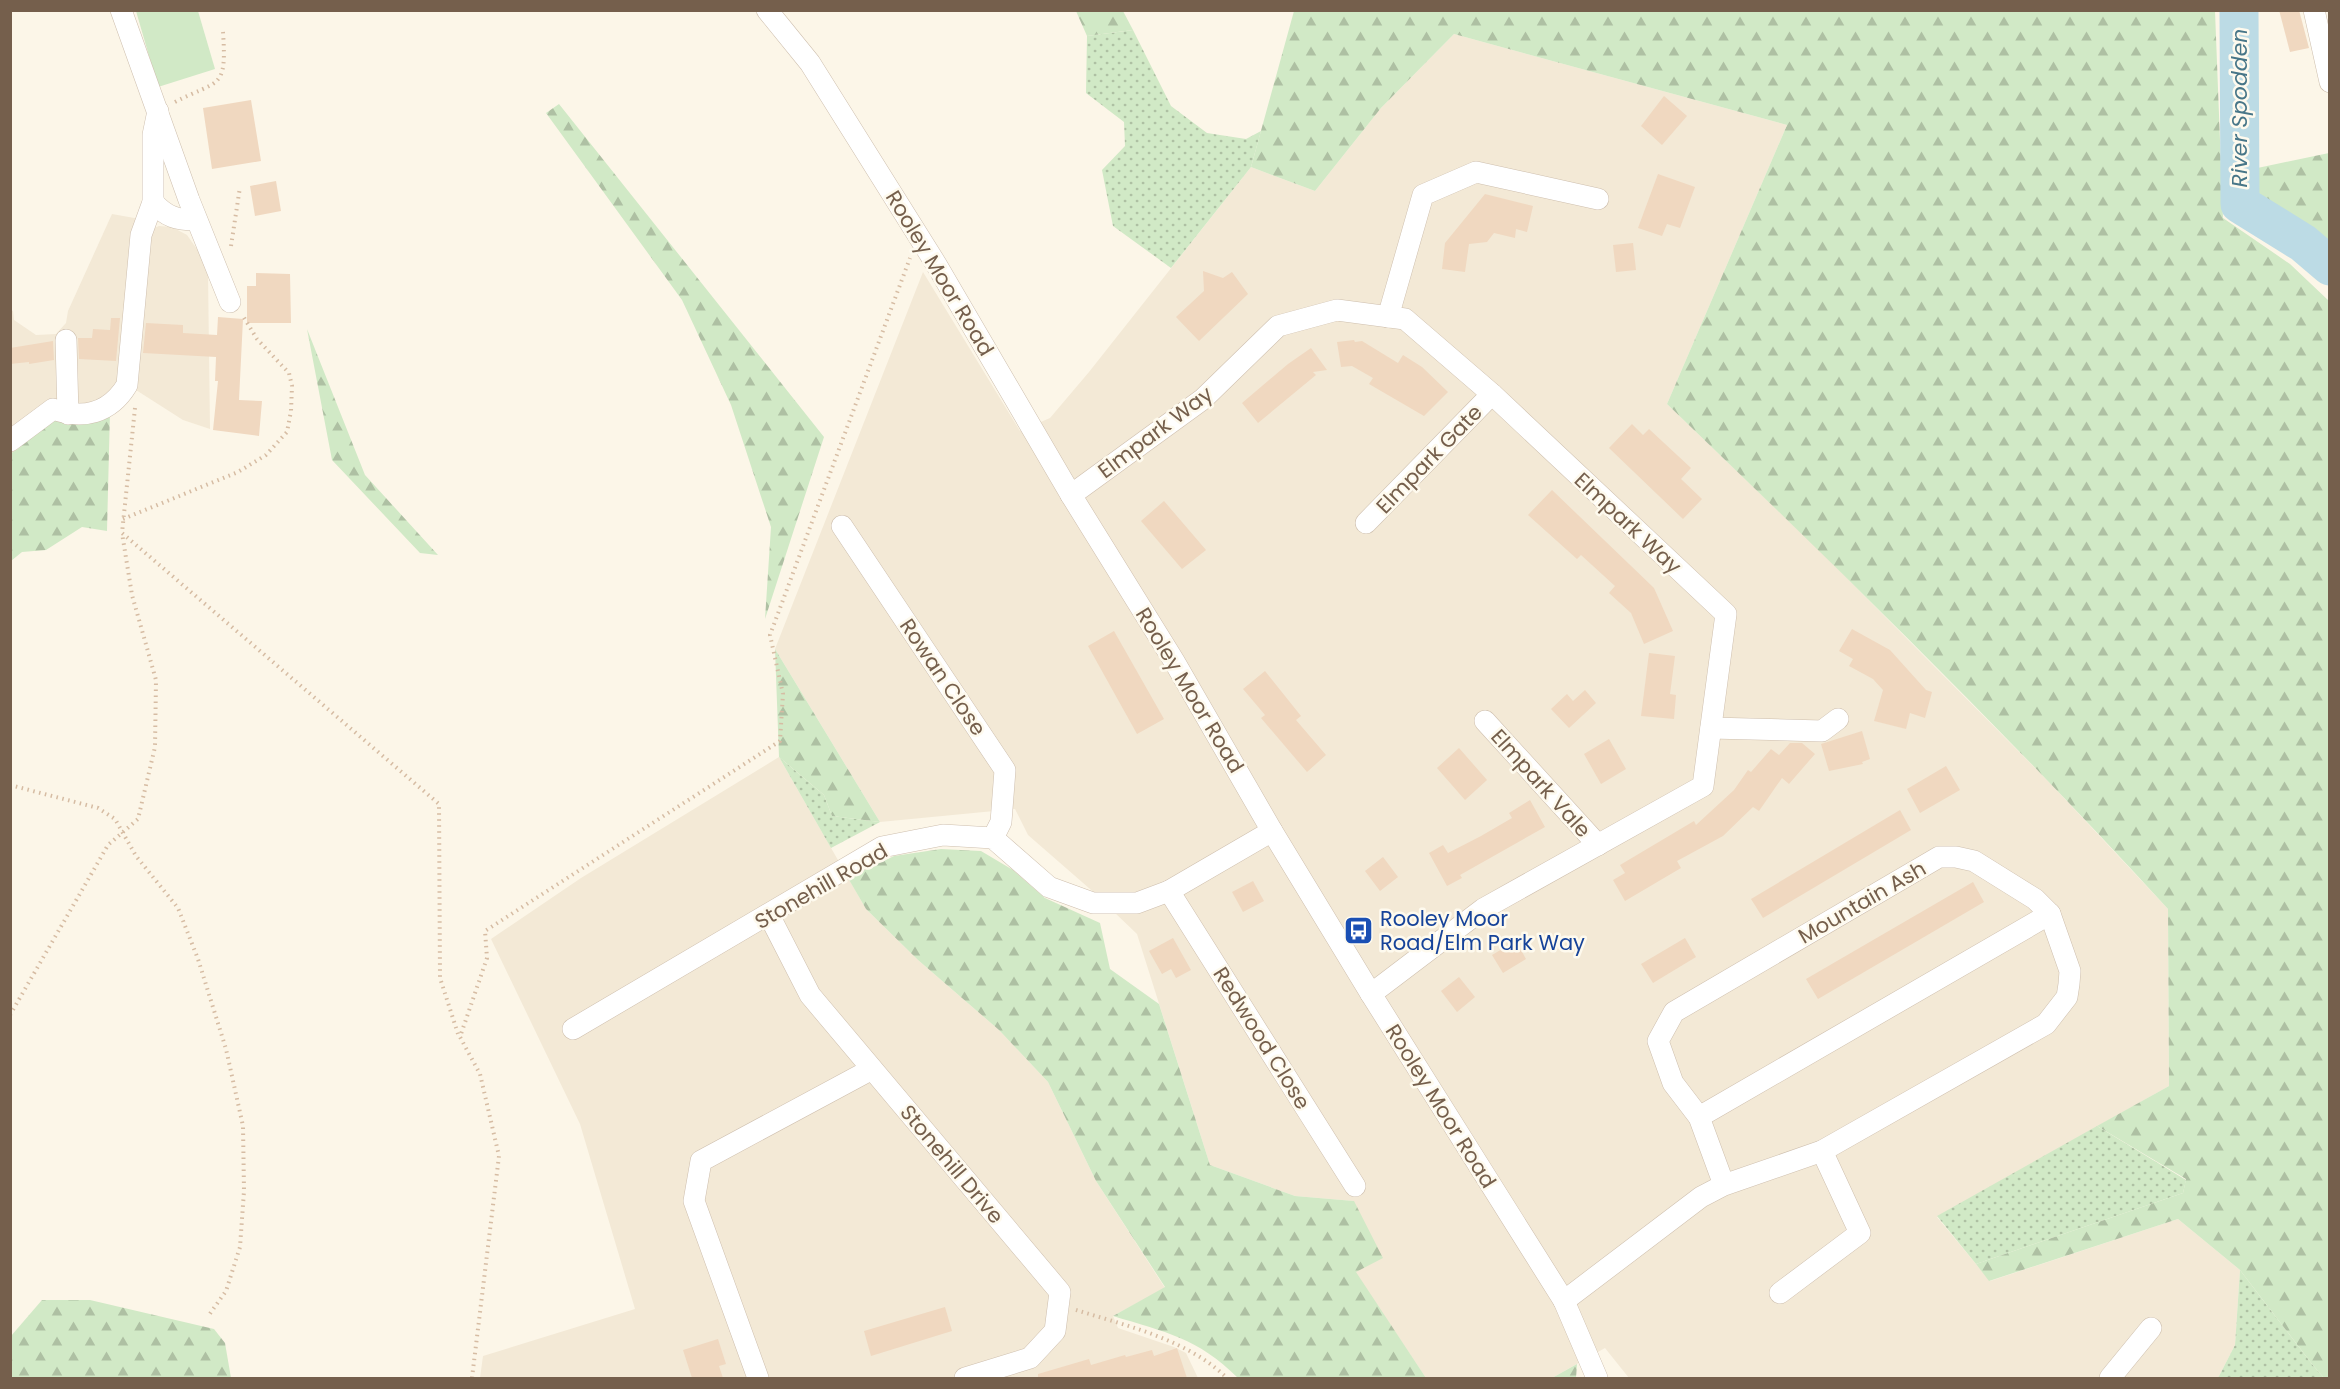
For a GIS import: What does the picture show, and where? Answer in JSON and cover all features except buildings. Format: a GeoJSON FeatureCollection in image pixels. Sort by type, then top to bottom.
{"type":"FeatureCollection","features":[{"type":"Feature","properties":{"kind":"street"},"geometry":{"type":"LineString","coordinates":[[120,10],[196,220],[230,303]]}},
{"type":"Feature","properties":{"kind":"street","name":"Rooley Moor Road"},"geometry":{"type":"LineString","coordinates":[[767,10],[810,63],[918,236],[1071,495],[1174,661],[1272,831],[1371,994],[1564,1301],[1597,1378]]}},
{"type":"Feature","properties":{"kind":"street"},"geometry":{"type":"LineString","coordinates":[[2314,10],[2330,82]]}},
{"type":"Feature","properties":{"kind":"street"},"geometry":{"type":"LineString","coordinates":[[10,441],[52,409],[68,414],[94,414],[120,396],[127,385],[141,235],[153,202],[153,135],[158,111]]}},
{"type":"Feature","properties":{"kind":"street"},"geometry":{"type":"LineString","coordinates":[[1388,317],[1424,195],[1476,172],[1598,199]]}},
{"type":"Feature","properties":{"kind":"street"},"geometry":{"type":"LineString","coordinates":[[153,202],[162,213],[178,220],[196,220]]}},
{"type":"Feature","properties":{"kind":"street","name":"Elmpark Way"},"geometry":{"type":"LineString","coordinates":[[1071,495],[1203,399],[1278,326],[1337,310],[1405,319],[1492,394],[1726,614],[1703,786],[1483,909],[1371,994]]}},
{"type":"Feature","properties":{"kind":"street"},"geometry":{"type":"LineString","coordinates":[[66,340],[68,414]]}},
{"type":"Feature","properties":{"kind":"street","name":"Elmpark Gate"},"geometry":{"type":"LineString","coordinates":[[1366,524],[1492,394]]}},
{"type":"Feature","properties":{"kind":"street","name":"Rowan Close"},"geometry":{"type":"LineString","coordinates":[[842,526],[1005,770],[1001,822],[993,838]]}},
{"type":"Feature","properties":{"kind":"street"},"geometry":{"type":"LineString","coordinates":[[1711,728],[1822,731],[1838,720]]}},
{"type":"Feature","properties":{"kind":"street","name":"Elmpark Vale"},"geometry":{"type":"LineString","coordinates":[[1485,721],[1598,845]]}},
{"type":"Feature","properties":{"kind":"street"},"geometry":{"type":"LineString","coordinates":[[993,838],[1048,887],[1094,903],[1137,903],[1169,891],[1272,831]]}},
{"type":"Feature","properties":{"kind":"street","name":"Stonehill Road"},"geometry":{"type":"LineString","coordinates":[[573,1029],[882,847],[943,835],[993,838]]}},
{"type":"Feature","properties":{"kind":"street","name":"Mountain Ash"},"geometry":{"type":"LineString","coordinates":[[1564,1301],[1701,1197],[1724,1185],[1822,1151],[2046,1024],[2067,997],[2070,971],[2050,914],[2035,899],[1974,861],[1956,857],[1939,857],[1674,1012],[1658,1041],[1673,1083],[1699,1117],[1724,1185]]}},
{"type":"Feature","properties":{"kind":"street","name":"Redwood Close"},"geometry":{"type":"LineString","coordinates":[[1169,891],[1355,1186]]}},
{"type":"Feature","properties":{"kind":"street"},"geometry":{"type":"LineString","coordinates":[[1699,1117],[2050,914]]}},
{"type":"Feature","properties":{"kind":"street","name":"Stonehill Drive"},"geometry":{"type":"LineString","coordinates":[[769,915],[810,995],[1060,1292],[1058,1304]]}},
{"type":"Feature","properties":{"kind":"street"},"geometry":{"type":"LineString","coordinates":[[758,1378],[694,1201],[701,1161],[872,1070]]}},
{"type":"Feature","properties":{"kind":"street"},"geometry":{"type":"LineString","coordinates":[[1780,1293],[1860,1233],[1822,1151]]}},
{"type":"Feature","properties":{"kind":"street"},"geometry":{"type":"LineString","coordinates":[[966,1378],[1030,1358],[1055,1331],[1058,1304]]}},
{"type":"Feature","properties":{"kind":"street"},"geometry":{"type":"LineString","coordinates":[[2110,1378],[2151,1328]]}},
{"type":"Feature","properties":{"kind":"path"},"geometry":{"type":"LineString","coordinates":[[158,111],[206,90],[218,81],[223,70],[224,32]]}},
{"type":"Feature","properties":{"kind":"path"},"geometry":{"type":"LineString","coordinates":[[211,259],[230,248],[240,187]]}},
{"type":"Feature","properties":{"kind":"path"},"geometry":{"type":"LineString","coordinates":[[460,1037],[487,958],[485,931],[780,741],[783,694],[770,635],[918,236]]}},
{"type":"Feature","properties":{"kind":"path"},"geometry":{"type":"LineString","coordinates":[[123,519],[238,472],[266,455],[287,432],[292,386],[289,373],[257,339],[245,319],[230,303]]}},
{"type":"Feature","properties":{"kind":"path"},"geometry":{"type":"LineString","coordinates":[[10,1015],[108,845],[138,819],[156,747],[156,680],[132,595],[122,533],[137,393],[127,385]]}},
{"type":"Feature","properties":{"kind":"path"},"geometry":{"type":"LineString","coordinates":[[122,533],[439,804],[440,978],[460,1037],[480,1074],[499,1156],[472,1378]]}},
{"type":"Feature","properties":{"kind":"path"},"geometry":{"type":"LineString","coordinates":[[10,785],[98,808],[115,819],[136,856],[178,908],[198,959],[226,1049],[243,1126],[244,1191],[240,1247],[226,1291],[209,1315]]}},
{"type":"Feature","properties":{"kind":"path"},"geometry":{"type":"LineString","coordinates":[[1058,1304],[1146,1331],[1211,1363],[1227,1378]]}},
{"type":"Feature","properties":{"kind":"shaded area"},"geometry":{"type":"Polygon","coordinates":[[[1454,34],[1787,125],[1667,404],[1821,552],[2049,782],[2168,909],[2169,1086],[1937,1217],[1990,1281],[2178,1219],[2240,1270],[2235,1345],[2218,1378],[1629,1378],[1605,1348],[1552,1378],[1426,1378],[1355,1272],[1354,1201],[1295,1196],[1210,1165],[1137,934],[1028,835],[1015,809],[880,822],[775,649],[923,272],[1020,431],[1050,418],[1251,167],[1315,191],[1381,108],[1454,34]]]}},
{"type":"Feature","properties":{"kind":"shaded area"},"geometry":{"type":"Polygon","coordinates":[[[112,214],[140,219],[152,229],[159,226],[172,227],[187,235],[201,255],[208,273],[210,429],[183,420],[136,390],[133,383],[121,406],[32,433],[16,451],[11,453],[10,309],[13,311],[14,320],[36,335],[56,334],[66,323],[68,311],[112,214]]]}},
{"type":"Feature","properties":{"kind":"shaded area"},"geometry":{"type":"Polygon","coordinates":[[[779,757],[866,909],[918,960],[999,1030],[1048,1082],[1096,1181],[1165,1288],[1113,1316],[1118,1328],[1186,1353],[1198,1378],[480,1378],[483,1356],[635,1309],[580,1124],[491,939],[581,878],[779,757]]]}},
{"type":"Feature","properties":{"kind":"green space"},"geometry":{"type":"Polygon","coordinates":[[[136,11],[198,11],[215,69],[158,87],[136,11]]]}},
{"type":"Feature","properties":{"kind":"green space"},"geometry":{"type":"Polygon","coordinates":[[[1076,11],[1123,11],[1133,30],[1087,36],[1076,11]]]}},
{"type":"Feature","properties":{"kind":"green space"},"geometry":{"type":"Polygon","coordinates":[[[1294,11],[2215,11],[2223,218],[2290,264],[2329,301],[2329,1378],[2324,1378],[2312,1364],[2240,1270],[2178,1219],[1989,1281],[1976,1264],[2183,1193],[2186,1179],[2097,1126],[2169,1086],[2168,909],[1922,652],[1667,404],[1787,125],[1454,34],[1381,108],[1315,191],[1251,167],[1294,11]]]}},
{"type":"Feature","properties":{"kind":"green space"},"geometry":{"type":"Polygon","coordinates":[[[1133,30],[1171,106],[1207,133],[1246,139],[1261,131],[1251,167],[1171,268],[1113,226],[1102,170],[1125,146],[1124,122],[1086,93],[1087,36],[1133,30]]]}},
{"type":"Feature","properties":{"kind":"green space"},"geometry":{"type":"Polygon","coordinates":[[[559,104],[824,437],[765,619],[771,527],[731,405],[682,300],[546,113],[559,104]]]}},
{"type":"Feature","properties":{"kind":"green space"},"geometry":{"type":"Polygon","coordinates":[[[2330,153],[2329,251],[2320,243],[2246,199],[2248,170],[2330,153]]]}},
{"type":"Feature","properties":{"kind":"green space"},"geometry":{"type":"Polygon","coordinates":[[[307,329],[365,475],[438,555],[420,553],[332,460],[307,329]]]}},
{"type":"Feature","properties":{"kind":"green space"},"geometry":{"type":"Polygon","coordinates":[[[110,412],[107,531],[82,527],[46,550],[22,552],[11,561],[11,453],[37,429],[48,423],[70,417],[110,412]]]}},
{"type":"Feature","properties":{"kind":"green space"},"geometry":{"type":"Polygon","coordinates":[[[775,649],[880,822],[832,816],[824,795],[779,757],[775,649]]]}},
{"type":"Feature","properties":{"kind":"green space"},"geometry":{"type":"Polygon","coordinates":[[[779,757],[824,795],[832,816],[880,822],[831,848],[779,757]]]}},
{"type":"Feature","properties":{"kind":"green space"},"geometry":{"type":"Polygon","coordinates":[[[941,849],[981,851],[1013,870],[1045,898],[1100,923],[1110,969],[1159,1004],[1210,1165],[1295,1196],[1354,1201],[1383,1258],[1356,1272],[1426,1378],[1238,1378],[1195,1345],[1165,1332],[1113,1316],[1165,1287],[1096,1181],[1048,1082],[999,1030],[918,960],[866,909],[848,878],[894,856],[941,849]]]}},
{"type":"Feature","properties":{"kind":"green space"},"geometry":{"type":"Polygon","coordinates":[[[2097,1126],[2186,1180],[2183,1193],[1976,1264],[1937,1216],[2097,1126]]]}},
{"type":"Feature","properties":{"kind":"green space"},"geometry":{"type":"Polygon","coordinates":[[[2240,1270],[2324,1378],[2218,1378],[2235,1345],[2240,1270]]]}},
{"type":"Feature","properties":{"kind":"green space"},"geometry":{"type":"Polygon","coordinates":[[[42,1300],[90,1300],[214,1329],[225,1343],[231,1378],[11,1378],[11,1336],[42,1300]]]}},
{"type":"Feature","properties":{"kind":"green space"},"geometry":{"type":"Polygon","coordinates":[[[1577,1364],[1576,1378],[1552,1378],[1577,1364]]]}},
{"type":"Feature","properties":{"kind":"waterway","name":"River Spodden"},"geometry":{"type":"LineString","coordinates":[[2239,10],[2240,204],[2303,243],[2330,266]]}},
{"type":"Feature","properties":{"kind":"place","name":"Rooley Moor Road/Elm Park Way"},"geometry":{"type":"Point","coordinates":[1359,930]}}]}
